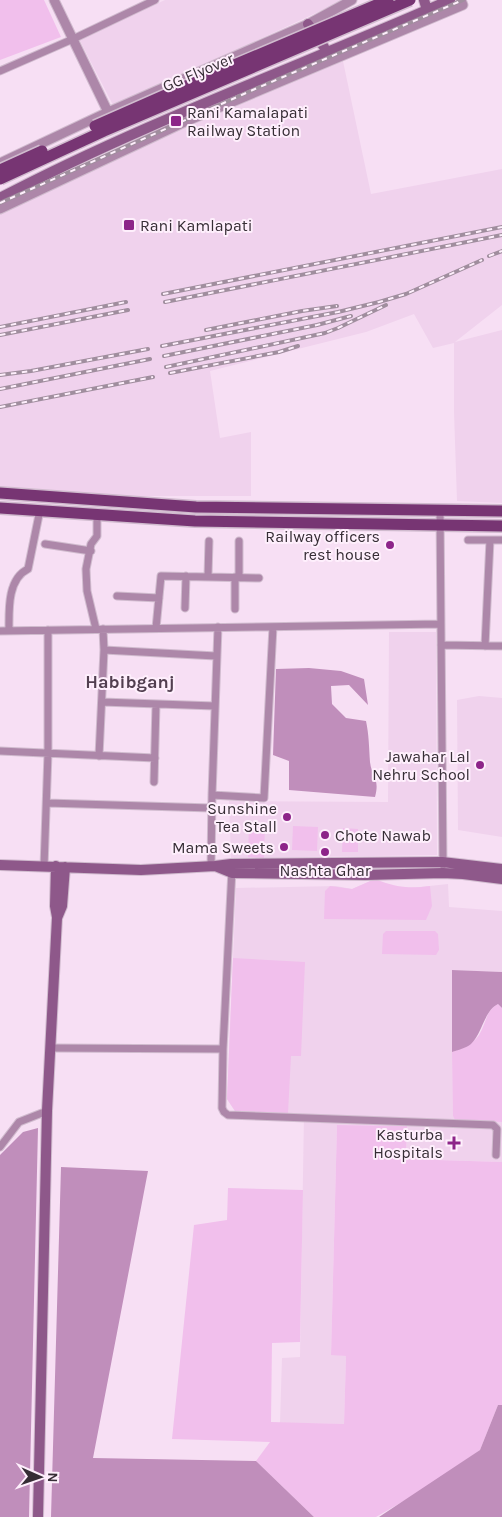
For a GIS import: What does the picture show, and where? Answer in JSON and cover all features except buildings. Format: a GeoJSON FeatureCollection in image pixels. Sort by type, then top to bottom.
{"type":"FeatureCollection","features":[{"type":"Feature","properties":{"kind":"main road","name":"GG Flyover"},"geometry":{"type":"LineString","coordinates":[[0,170],[220,70],[388,0]]}},
{"type":"Feature","properties":{"kind":"main road"},"geometry":{"type":"LineString","coordinates":[[403,13],[406,0]]}},
{"type":"Feature","properties":{"kind":"main road","name":"GG Flyover"},"geometry":{"type":"LineString","coordinates":[[0,179],[104,130],[410,0]]}},
{"type":"Feature","properties":{"kind":"main road"},"geometry":{"type":"LineString","coordinates":[[0,191],[147,124],[403,13],[431,3],[450,0]]}},
{"type":"Feature","properties":{"kind":"main road"},"geometry":{"type":"LineString","coordinates":[[0,198],[124,139],[431,3]]}},
{"type":"Feature","properties":{"kind":"main road"},"geometry":{"type":"LineString","coordinates":[[308,24],[324,47]]}},
{"type":"Feature","properties":{"kind":"main road"},"geometry":{"type":"LineString","coordinates":[[0,493],[196,507],[502,512]]}},
{"type":"Feature","properties":{"kind":"main road"},"geometry":{"type":"LineString","coordinates":[[0,508],[195,521],[502,526]]}},
{"type":"Feature","properties":{"kind":"main road"},"geometry":{"type":"LineString","coordinates":[[232,868],[442,862],[502,869]]}},
{"type":"Feature","properties":{"kind":"main road"},"geometry":{"type":"LineString","coordinates":[[327,864],[327,875]]}},
{"type":"Feature","properties":{"kind":"main road"},"geometry":{"type":"LineString","coordinates":[[0,866],[60,866],[141,870],[214,866],[327,875],[443,873],[502,879]]}},
{"type":"Feature","properties":{"kind":"main road"},"geometry":{"type":"LineString","coordinates":[[38,1517],[47,1111],[57,918],[54,906],[60,866]]}},
{"type":"Feature","properties":{"kind":"street"},"geometry":{"type":"LineString","coordinates":[[54,0],[108,112]]}},
{"type":"Feature","properties":{"kind":"street"},"geometry":{"type":"LineString","coordinates":[[0,71],[155,0]]}},
{"type":"Feature","properties":{"kind":"street"},"geometry":{"type":"LineString","coordinates":[[0,163],[108,112],[308,24],[352,0]]}},
{"type":"Feature","properties":{"kind":"street"},"geometry":{"type":"LineString","coordinates":[[0,209],[187,121],[463,5],[461,0]]}},
{"type":"Feature","properties":{"kind":"street"},"geometry":{"type":"LineString","coordinates":[[9,631],[9,607],[14,584],[21,572],[28,569],[40,510]]}},
{"type":"Feature","properties":{"kind":"street"},"geometry":{"type":"LineString","coordinates":[[440,510],[443,873]]}},
{"type":"Feature","properties":{"kind":"street"},"geometry":{"type":"LineString","coordinates":[[97,514],[97,536],[91,544],[86,569],[86,591],[100,629],[104,650],[100,756]]}},
{"type":"Feature","properties":{"kind":"street"},"geometry":{"type":"LineString","coordinates":[[468,540],[502,540]]}},
{"type":"Feature","properties":{"kind":"street"},"geometry":{"type":"LineString","coordinates":[[486,646],[490,540]]}},
{"type":"Feature","properties":{"kind":"street"},"geometry":{"type":"LineString","coordinates":[[208,541],[208,576]]}},
{"type":"Feature","properties":{"kind":"street"},"geometry":{"type":"LineString","coordinates":[[235,609],[239,541]]}},
{"type":"Feature","properties":{"kind":"street"},"geometry":{"type":"LineString","coordinates":[[46,544],[91,551]]}},
{"type":"Feature","properties":{"kind":"street"},"geometry":{"type":"LineString","coordinates":[[156,628],[161,576],[259,578]]}},
{"type":"Feature","properties":{"kind":"street"},"geometry":{"type":"LineString","coordinates":[[185,608],[186,576]]}},
{"type":"Feature","properties":{"kind":"street"},"geometry":{"type":"LineString","coordinates":[[117,596],[159,598]]}},
{"type":"Feature","properties":{"kind":"street"},"geometry":{"type":"LineString","coordinates":[[0,631],[441,624]]}},
{"type":"Feature","properties":{"kind":"street"},"geometry":{"type":"LineString","coordinates":[[214,866],[211,808],[218,627]]}},
{"type":"Feature","properties":{"kind":"street"},"geometry":{"type":"LineString","coordinates":[[212,795],[264,798],[273,627]]}},
{"type":"Feature","properties":{"kind":"street"},"geometry":{"type":"LineString","coordinates":[[44,867],[48,753],[48,630]]}},
{"type":"Feature","properties":{"kind":"street"},"geometry":{"type":"LineString","coordinates":[[441,645],[502,646]]}},
{"type":"Feature","properties":{"kind":"street"},"geometry":{"type":"LineString","coordinates":[[104,650],[216,656]]}},
{"type":"Feature","properties":{"kind":"street"},"geometry":{"type":"LineString","coordinates":[[102,702],[215,706]]}},
{"type":"Feature","properties":{"kind":"street"},"geometry":{"type":"LineString","coordinates":[[154,782],[156,704]]}},
{"type":"Feature","properties":{"kind":"street"},"geometry":{"type":"LineString","coordinates":[[0,752],[155,758]]}},
{"type":"Feature","properties":{"kind":"street"},"geometry":{"type":"LineString","coordinates":[[47,803],[211,808]]}},
{"type":"Feature","properties":{"kind":"street"},"geometry":{"type":"LineString","coordinates":[[232,868],[223,1049],[222,1108],[224,1112],[228,1115],[493,1125],[497,1129],[496,1156]]}},
{"type":"Feature","properties":{"kind":"street"},"geometry":{"type":"LineString","coordinates":[[50,1048],[223,1049]]}},
{"type":"Feature","properties":{"kind":"street"},"geometry":{"type":"LineString","coordinates":[[0,1147],[18,1122],[47,1111]]}},
{"type":"Feature","properties":{"kind":"shaded area"},"geometry":{"type":"Polygon","coordinates":[[[0,0],[44,0],[61,37],[0,60],[0,0]]]}},
{"type":"Feature","properties":{"kind":"shaded area"},"geometry":{"type":"Polygon","coordinates":[[[165,0],[344,0],[114,107],[79,39],[165,0]]]}},
{"type":"Feature","properties":{"kind":"shaded area"},"geometry":{"type":"Polygon","coordinates":[[[340,47],[371,194],[502,169],[502,305],[455,342],[502,330],[502,503],[457,501],[454,343],[433,348],[414,314],[366,332],[210,371],[220,438],[251,432],[251,496],[129,496],[0,486],[0,206],[68,179],[340,47]]]}},
{"type":"Feature","properties":{"kind":"shaded area"},"geometry":{"type":"Polygon","coordinates":[[[389,632],[436,632],[437,855],[231,858],[229,801],[388,802],[389,632]]]}},
{"type":"Feature","properties":{"kind":"shaded area"},"geometry":{"type":"Polygon","coordinates":[[[309,668],[341,671],[364,679],[368,705],[349,685],[331,686],[332,704],[346,718],[366,721],[370,762],[377,786],[375,797],[289,790],[289,761],[273,755],[276,669],[309,668]]]}},
{"type":"Feature","properties":{"kind":"shaded area","name":"Jawahar Lal Nehru School"},"geometry":{"type":"Polygon","coordinates":[[[479,696],[502,698],[502,837],[458,830],[457,700],[479,696]]]}},
{"type":"Feature","properties":{"kind":"shaded area"},"geometry":{"type":"Polygon","coordinates":[[[249,824],[265,824],[264,858],[248,857],[249,824]]]}},
{"type":"Feature","properties":{"kind":"shaded area"},"geometry":{"type":"Polygon","coordinates":[[[293,826],[318,827],[317,851],[292,850],[293,826]]]}},
{"type":"Feature","properties":{"kind":"shaded area"},"geometry":{"type":"Polygon","coordinates":[[[343,828],[358,829],[358,852],[342,852],[343,828]]]}},
{"type":"Feature","properties":{"kind":"shaded area","name":"Kasturba Hospitals"},"geometry":{"type":"Polygon","coordinates":[[[375,879],[393,886],[411,888],[448,884],[449,907],[502,911],[502,972],[452,970],[453,1116],[456,1120],[502,1122],[502,1162],[406,1159],[407,1126],[337,1125],[331,1354],[346,1356],[344,1424],[280,1423],[282,1358],[300,1357],[304,1114],[235,1111],[227,1099],[236,888],[336,886],[352,889],[375,879]]]}},
{"type":"Feature","properties":{"kind":"shaded area"},"geometry":{"type":"Polygon","coordinates":[[[375,879],[402,887],[430,886],[432,906],[426,920],[324,919],[325,891],[330,886],[352,889],[375,879]]]}},
{"type":"Feature","properties":{"kind":"shaded area"},"geometry":{"type":"Polygon","coordinates":[[[386,931],[435,931],[438,934],[439,950],[436,955],[382,954],[383,934],[386,931]]]}},
{"type":"Feature","properties":{"kind":"shaded area"},"geometry":{"type":"Polygon","coordinates":[[[233,958],[305,962],[301,1056],[291,1056],[288,1113],[235,1111],[227,1099],[233,958]]]}},
{"type":"Feature","properties":{"kind":"shaded area"},"geometry":{"type":"Polygon","coordinates":[[[452,970],[502,972],[502,1008],[498,1004],[493,1007],[471,1044],[452,1052],[452,970]]]}},
{"type":"Feature","properties":{"kind":"shaded area"},"geometry":{"type":"Polygon","coordinates":[[[498,1004],[502,1008],[502,1122],[455,1120],[453,1116],[452,1052],[467,1046],[479,1035],[491,1010],[498,1004]]]}},
{"type":"Feature","properties":{"kind":"shaded area"},"geometry":{"type":"Polygon","coordinates":[[[337,1125],[407,1126],[406,1159],[502,1162],[502,1405],[498,1405],[480,1450],[421,1491],[376,1517],[314,1517],[256,1461],[270,1442],[172,1439],[194,1225],[227,1220],[228,1188],[303,1190],[300,1342],[272,1343],[271,1422],[344,1424],[346,1356],[331,1355],[337,1125]]]}},
{"type":"Feature","properties":{"kind":"shaded area"},"geometry":{"type":"Polygon","coordinates":[[[38,1128],[29,1517],[0,1517],[0,1155],[23,1132],[38,1128]]]}},
{"type":"Feature","properties":{"kind":"shaded area"},"geometry":{"type":"Polygon","coordinates":[[[61,1167],[148,1171],[93,1458],[256,1461],[314,1517],[51,1517],[61,1167]]]}},
{"type":"Feature","properties":{"kind":"shaded area"},"geometry":{"type":"Polygon","coordinates":[[[498,1405],[502,1405],[502,1517],[379,1517],[480,1450],[498,1405]]]}},
{"type":"Feature","properties":{"kind":"railway"},"geometry":{"type":"LineString","coordinates":[[0,203],[255,89],[463,0]]}},
{"type":"Feature","properties":{"kind":"railway"},"geometry":{"type":"LineString","coordinates":[[163,294],[502,227]]}},
{"type":"Feature","properties":{"kind":"railway"},"geometry":{"type":"LineString","coordinates":[[165,302],[502,235]]}},
{"type":"Feature","properties":{"kind":"railway"},"geometry":{"type":"LineString","coordinates":[[489,256],[502,251]]}},
{"type":"Feature","properties":{"kind":"railway"},"geometry":{"type":"LineString","coordinates":[[162,346],[338,312],[379,302],[406,294],[482,260]]}},
{"type":"Feature","properties":{"kind":"railway"},"geometry":{"type":"LineString","coordinates":[[0,327],[126,302]]}},
{"type":"Feature","properties":{"kind":"railway"},"geometry":{"type":"LineString","coordinates":[[166,367],[325,333],[386,305]]}},
{"type":"Feature","properties":{"kind":"railway"},"geometry":{"type":"LineString","coordinates":[[206,330],[337,306]]}},
{"type":"Feature","properties":{"kind":"railway"},"geometry":{"type":"LineString","coordinates":[[0,335],[128,310]]}},
{"type":"Feature","properties":{"kind":"railway"},"geometry":{"type":"LineString","coordinates":[[164,356],[317,325],[351,316]]}},
{"type":"Feature","properties":{"kind":"railway"},"geometry":{"type":"LineString","coordinates":[[170,373],[279,352],[298,346]]}},
{"type":"Feature","properties":{"kind":"railway"},"geometry":{"type":"LineString","coordinates":[[0,375],[148,349]]}},
{"type":"Feature","properties":{"kind":"railway"},"geometry":{"type":"LineString","coordinates":[[0,389],[150,359]]}},
{"type":"Feature","properties":{"kind":"railway"},"geometry":{"type":"LineString","coordinates":[[0,407],[153,377]]}},
{"type":"Feature","properties":{"kind":"place","name":"Rani Kamalapati Railway Station"},"geometry":{"type":"Point","coordinates":[176,121]}},
{"type":"Feature","properties":{"kind":"place","name":"Rani Kamlapati"},"geometry":{"type":"Point","coordinates":[129,225]}},
{"type":"Feature","properties":{"kind":"place","name":"Railway officers rest house"},"geometry":{"type":"Point","coordinates":[390,545]}},
{"type":"Feature","properties":{"kind":"place","name":"Jawahar Lal Nehru School"},"geometry":{"type":"Point","coordinates":[480,765]}},
{"type":"Feature","properties":{"kind":"place","name":"Sunshine Tea Stall"},"geometry":{"type":"Point","coordinates":[287,817]}},
{"type":"Feature","properties":{"kind":"place","name":"Chote Nawab"},"geometry":{"type":"Point","coordinates":[325,835]}},
{"type":"Feature","properties":{"kind":"place","name":"Mama Sweets"},"geometry":{"type":"Point","coordinates":[284,847]}},
{"type":"Feature","properties":{"kind":"place","name":"Nashta Ghar"},"geometry":{"type":"Point","coordinates":[325,852]}},
{"type":"Feature","properties":{"kind":"place","name":"Kasturba Hospitals"},"geometry":{"type":"Point","coordinates":[454,1143]}},
{"type":"Feature","properties":{"kind":"district","name":"Habibganj"},"geometry":{"type":"Point","coordinates":[130,682]}}]}
